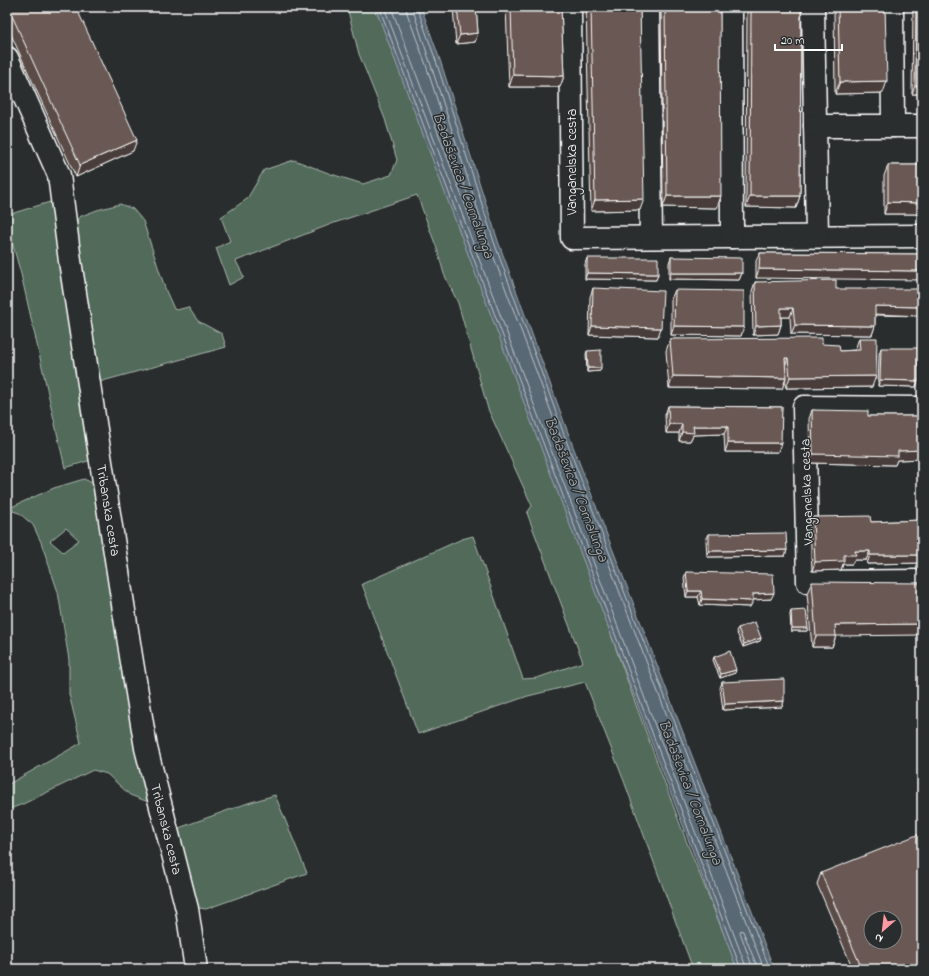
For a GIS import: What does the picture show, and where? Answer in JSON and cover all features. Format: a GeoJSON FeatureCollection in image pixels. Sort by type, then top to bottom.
{"type":"FeatureCollection","features":[{"type":"Feature","properties":{"kind":"street","name":"Vanganelska cesta"},"geometry":{"type":"LineString","coordinates":[[570,7],[572,238],[922,236]]}},
{"type":"Feature","properties":{"kind":"street"},"geometry":{"type":"LineString","coordinates":[[648,7],[651,238]]}},
{"type":"Feature","properties":{"kind":"street"},"geometry":{"type":"LineString","coordinates":[[731,7],[732,237]]}},
{"type":"Feature","properties":{"kind":"street"},"geometry":{"type":"LineString","coordinates":[[813,7],[817,236]]}},
{"type":"Feature","properties":{"kind":"street"},"geometry":{"type":"LineString","coordinates":[[892,7],[893,126]]}},
{"type":"Feature","properties":{"kind":"street","name":"Tribanska cesta"},"geometry":{"type":"LineString","coordinates":[[7,58],[59,175],[70,261],[146,748],[187,909],[196,969]]}},
{"type":"Feature","properties":{"kind":"street"},"geometry":{"type":"LineString","coordinates":[[815,126],[922,126]]}},
{"type":"Feature","properties":{"kind":"street","name":"Vanganelska cesta"},"geometry":{"type":"LineString","coordinates":[[922,408],[804,407],[808,582],[922,581]]}},
{"type":"Feature","properties":{"kind":"green space"},"geometry":{"type":"Polygon","coordinates":[[[347,7],[386,7],[637,708],[687,843],[738,969],[693,969],[624,781],[585,682],[528,696],[418,734],[362,584],[462,539],[473,536],[523,679],[537,678],[583,662],[527,513],[532,506],[488,409],[458,303],[444,274],[437,249],[417,195],[334,223],[236,261],[244,277],[229,285],[216,248],[230,241],[221,217],[247,199],[264,170],[294,160],[363,184],[391,175],[397,160],[385,119],[359,54],[347,7]]]}},
{"type":"Feature","properties":{"kind":"green space"},"geometry":{"type":"Polygon","coordinates":[[[50,202],[57,235],[91,460],[65,468],[21,274],[7,224],[7,215],[50,202]]]}},
{"type":"Feature","properties":{"kind":"green space"},"geometry":{"type":"Polygon","coordinates":[[[120,204],[133,209],[143,221],[166,291],[174,309],[177,310],[188,307],[198,321],[222,334],[226,347],[99,382],[74,227],[79,217],[97,210],[120,204]]]}},
{"type":"Feature","properties":{"kind":"green space"},"geometry":{"type":"Polygon","coordinates":[[[84,479],[96,485],[151,803],[130,795],[107,774],[93,770],[23,804],[7,810],[7,785],[81,743],[69,694],[69,660],[58,592],[41,542],[33,525],[19,513],[7,509],[54,488],[84,479]],[[66,528],[50,541],[63,552],[79,540],[66,528]]]}},
{"type":"Feature","properties":{"kind":"green space"},"geometry":{"type":"Polygon","coordinates":[[[275,795],[307,873],[206,909],[199,908],[176,840],[176,829],[248,803],[275,795]]]}},
{"type":"Feature","properties":{"kind":"water","name":"Badaševica / Cornalunga"},"geometry":{"type":"Polygon","coordinates":[[[375,7],[421,7],[440,60],[498,241],[574,449],[774,969],[737,969],[375,7]]]}},
{"type":"Feature","properties":{"kind":"building"},"geometry":{"type":"Polygon","coordinates":[[[8,7],[76,7],[137,140],[80,165],[8,7]]]}},
{"type":"Feature","properties":{"kind":"building"},"geometry":{"type":"Polygon","coordinates":[[[457,7],[476,7],[478,33],[460,35],[457,7]]]}},
{"type":"Feature","properties":{"kind":"building"},"geometry":{"type":"Polygon","coordinates":[[[511,7],[561,7],[564,76],[513,75],[511,7]]]}},
{"type":"Feature","properties":{"kind":"building"},"geometry":{"type":"Polygon","coordinates":[[[591,7],[640,7],[644,199],[595,200],[591,7]]]}},
{"type":"Feature","properties":{"kind":"building"},"geometry":{"type":"Polygon","coordinates":[[[665,7],[720,7],[721,196],[667,196],[665,7]]]}},
{"type":"Feature","properties":{"kind":"building"},"geometry":{"type":"Polygon","coordinates":[[[751,7],[801,7],[800,196],[750,196],[751,7]]]}},
{"type":"Feature","properties":{"kind":"building"},"geometry":{"type":"Polygon","coordinates":[[[838,7],[885,7],[887,81],[840,82],[838,7]]]}},
{"type":"Feature","properties":{"kind":"building"},"geometry":{"type":"Polygon","coordinates":[[[916,7],[922,7],[922,86],[915,86],[916,7]]]}},
{"type":"Feature","properties":{"kind":"building"},"geometry":{"type":"Polygon","coordinates":[[[888,165],[922,165],[922,203],[888,202],[888,165]]]}},
{"type":"Feature","properties":{"kind":"building"},"geometry":{"type":"Polygon","coordinates":[[[760,253],[922,254],[922,271],[759,269],[760,253]]]}},
{"type":"Feature","properties":{"kind":"building"},"geometry":{"type":"Polygon","coordinates":[[[671,257],[742,258],[742,273],[671,273],[671,257]]]}},
{"type":"Feature","properties":{"kind":"building"},"geometry":{"type":"Polygon","coordinates":[[[587,258],[658,258],[658,274],[587,273],[587,258]]]}},
{"type":"Feature","properties":{"kind":"building"},"geometry":{"type":"Polygon","coordinates":[[[836,280],[836,289],[922,289],[922,307],[875,306],[875,326],[795,325],[793,308],[781,308],[781,325],[756,326],[755,282],[836,280]]]}},
{"type":"Feature","properties":{"kind":"building"},"geometry":{"type":"Polygon","coordinates":[[[593,288],[663,291],[661,328],[592,326],[593,288]]]}},
{"type":"Feature","properties":{"kind":"building"},"geometry":{"type":"Polygon","coordinates":[[[675,290],[744,291],[744,327],[674,326],[675,290]]]}},
{"type":"Feature","properties":{"kind":"building"},"geometry":{"type":"Polygon","coordinates":[[[822,338],[822,344],[839,345],[840,351],[860,350],[859,338],[877,338],[876,376],[790,377],[788,358],[785,358],[786,378],[673,376],[670,339],[822,338]]]}},
{"type":"Feature","properties":{"kind":"building"},"geometry":{"type":"Polygon","coordinates":[[[881,348],[918,348],[918,381],[880,380],[881,348]]]}},
{"type":"Feature","properties":{"kind":"building"},"geometry":{"type":"Polygon","coordinates":[[[601,350],[601,368],[588,368],[587,351],[601,350]]]}},
{"type":"Feature","properties":{"kind":"building"},"geometry":{"type":"Polygon","coordinates":[[[668,406],[782,407],[781,443],[728,443],[728,426],[693,426],[694,433],[682,432],[682,424],[669,424],[668,406]]]}},
{"type":"Feature","properties":{"kind":"building"},"geometry":{"type":"Polygon","coordinates":[[[812,410],[868,411],[868,416],[922,416],[922,450],[898,451],[898,456],[813,454],[812,410]]]}},
{"type":"Feature","properties":{"kind":"building"},"geometry":{"type":"Polygon","coordinates":[[[870,516],[871,522],[922,520],[922,555],[870,555],[870,551],[855,551],[856,555],[844,555],[844,561],[815,562],[813,517],[870,516]]]}},
{"type":"Feature","properties":{"kind":"building"},"geometry":{"type":"Polygon","coordinates":[[[786,533],[787,550],[709,551],[709,534],[786,533]]]}},
{"type":"Feature","properties":{"kind":"building"},"geometry":{"type":"Polygon","coordinates":[[[686,572],[773,574],[774,593],[753,594],[753,601],[702,599],[701,591],[688,591],[686,572]]]}},
{"type":"Feature","properties":{"kind":"building"},"geometry":{"type":"Polygon","coordinates":[[[812,582],[922,583],[922,624],[835,625],[836,636],[816,636],[812,582]]]}},
{"type":"Feature","properties":{"kind":"building"},"geometry":{"type":"Polygon","coordinates":[[[806,610],[808,628],[792,628],[791,611],[806,610]]]}},
{"type":"Feature","properties":{"kind":"building"},"geometry":{"type":"Polygon","coordinates":[[[755,622],[761,638],[744,644],[738,628],[755,622]]]}},
{"type":"Feature","properties":{"kind":"building"},"geometry":{"type":"Polygon","coordinates":[[[730,651],[736,670],[721,674],[714,657],[730,651]]]}},
{"type":"Feature","properties":{"kind":"building"},"geometry":{"type":"Polygon","coordinates":[[[784,679],[784,701],[725,704],[722,682],[784,679]]]}},
{"type":"Feature","properties":{"kind":"building"},"geometry":{"type":"Polygon","coordinates":[[[922,833],[922,969],[862,969],[821,873],[922,833]]]}}]}
